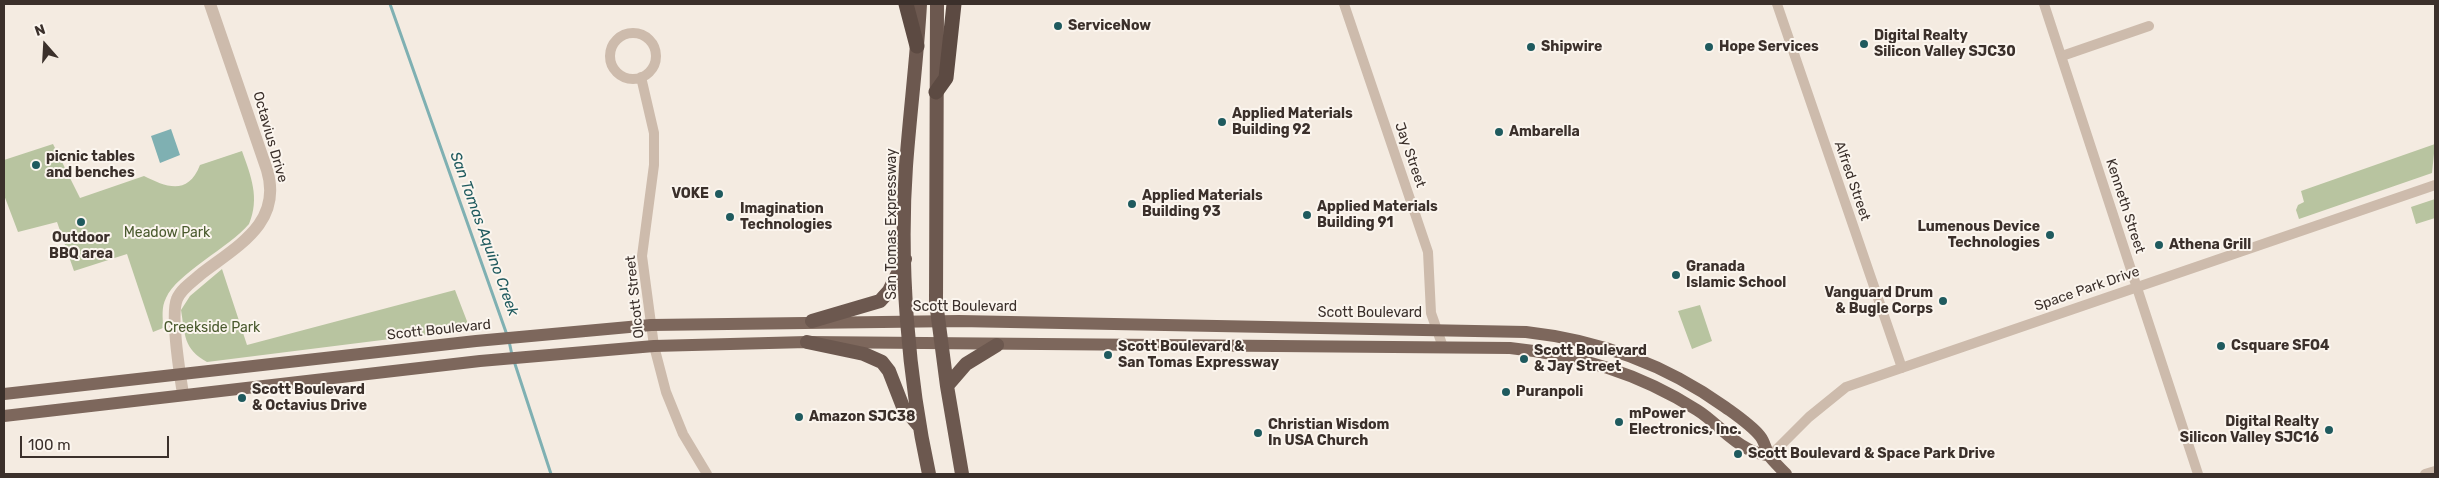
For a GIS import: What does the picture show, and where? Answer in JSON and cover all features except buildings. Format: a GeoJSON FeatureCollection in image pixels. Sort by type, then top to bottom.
{"type":"FeatureCollection","features":[{"type":"Feature","properties":{"kind":"highway"},"geometry":{"type":"LineString","coordinates":[[906,4],[917,46]]}},
{"type":"Feature","properties":{"kind":"highway","name":"San Tomas Expressway"},"geometry":{"type":"LineString","coordinates":[[920,4],[906,167],[905,259],[908,321],[920,427],[929,474]]}},
{"type":"Feature","properties":{"kind":"highway"},"geometry":{"type":"LineString","coordinates":[[937,4],[934,268],[938,322],[962,474]]}},
{"type":"Feature","properties":{"kind":"highway"},"geometry":{"type":"LineString","coordinates":[[936,92],[946,78],[954,4]]}},
{"type":"Feature","properties":{"kind":"highway"},"geometry":{"type":"LineString","coordinates":[[812,321],[880,301],[889,291],[905,259]]}},
{"type":"Feature","properties":{"kind":"highway"},"geometry":{"type":"LineString","coordinates":[[806,342],[864,354],[882,362],[889,371],[903,407],[920,427]]}},
{"type":"Feature","properties":{"kind":"highway"},"geometry":{"type":"LineString","coordinates":[[947,386],[966,364],[997,345]]}},
{"type":"Feature","properties":{"kind":"main road","name":"Scott Boulevard"},"geometry":{"type":"LineString","coordinates":[[4,394],[476,341],[650,325],[908,321],[1438,328],[1557,335],[1623,353],[1658,367],[1706,394],[1761,436],[1770,456],[1786,474]]}},
{"type":"Feature","properties":{"kind":"main road"},"geometry":{"type":"LineString","coordinates":[[4,416],[480,361],[654,346],[806,342],[1510,348],[1546,352],[1616,369],[1674,395],[1699,411],[1748,450],[1770,456]]}},
{"type":"Feature","properties":{"kind":"street","name":"Octavius Drive"},"geometry":{"type":"LineString","coordinates":[[183,394],[175,308],[177,300],[197,278],[256,229],[267,210],[271,191],[270,181],[261,152],[210,4]]}},
{"type":"Feature","properties":{"kind":"street","name":"Jay Street"},"geometry":{"type":"LineString","coordinates":[[1344,4],[1428,252],[1431,312],[1443,347]]}},
{"type":"Feature","properties":{"kind":"street","name":"Alfred Street"},"geometry":{"type":"LineString","coordinates":[[1777,4],[1902,368]]}},
{"type":"Feature","properties":{"kind":"street","name":"Kenneth Street"},"geometry":{"type":"LineString","coordinates":[[2044,4],[2198,474]]}},
{"type":"Feature","properties":{"kind":"street"},"geometry":{"type":"LineString","coordinates":[[2062,56],[2149,26]]}},
{"type":"Feature","properties":{"kind":"street"},"geometry":{"type":"LineString","coordinates":[[627,34],[642,35],[649,39],[656,53],[652,67],[641,77],[634,78],[620,74],[611,62],[610,55],[615,42],[627,34]]}},
{"type":"Feature","properties":{"kind":"street","name":"Olcott Street"},"geometry":{"type":"LineString","coordinates":[[641,77],[654,133],[654,164],[642,256],[650,325],[666,392],[683,434],[707,474]]}},
{"type":"Feature","properties":{"kind":"street","name":"Space Park Drive"},"geometry":{"type":"LineString","coordinates":[[1770,456],[1809,418],[1846,386],[2435,185]]}},
{"type":"Feature","properties":{"kind":"street"},"geometry":{"type":"LineString","coordinates":[[2425,474],[2435,471]]}},
{"type":"Feature","properties":{"kind":"green space","name":"Meadow Park"},"geometry":{"type":"Polygon","coordinates":[[[53,144],[80,198],[144,176],[168,186],[183,185],[195,175],[200,165],[242,151],[251,178],[254,196],[254,205],[249,224],[230,242],[181,279],[172,289],[163,305],[163,328],[153,332],[127,254],[74,271],[57,222],[18,232],[4,195],[4,160],[53,144]]]}},
{"type":"Feature","properties":{"kind":"green space"},"geometry":{"type":"Polygon","coordinates":[[[2435,144],[2432,173],[2299,219],[2296,210],[2298,205],[2304,202],[2301,191],[2435,144]]]}},
{"type":"Feature","properties":{"kind":"green space"},"geometry":{"type":"Polygon","coordinates":[[[2435,199],[2435,218],[2416,224],[2411,207],[2435,199]]]}},
{"type":"Feature","properties":{"kind":"green space","name":"Creekside Park"},"geometry":{"type":"Polygon","coordinates":[[[222,269],[247,345],[455,290],[470,329],[207,362],[193,352],[189,346],[181,310],[190,296],[222,269]]]}},
{"type":"Feature","properties":{"kind":"green space"},"geometry":{"type":"Polygon","coordinates":[[[1700,305],[1712,341],[1692,349],[1678,311],[1700,305]]]}},
{"type":"Feature","properties":{"kind":"water"},"geometry":{"type":"Polygon","coordinates":[[[171,129],[180,155],[160,163],[151,136],[171,129]]]}},
{"type":"Feature","properties":{"kind":"waterway","name":"San Tomas Aquino Creek"},"geometry":{"type":"LineString","coordinates":[[390,4],[507,335]]}},
{"type":"Feature","properties":{"kind":"waterway","name":"San Tomas Aquino Creek"},"geometry":{"type":"LineString","coordinates":[[509,341],[512,355]]}},
{"type":"Feature","properties":{"kind":"waterway","name":"San Tomas Aquino Creek"},"geometry":{"type":"LineString","coordinates":[[514,361],[551,474]]}},
{"type":"Feature","properties":{"kind":"place","name":"ServiceNow"},"geometry":{"type":"Point","coordinates":[1058,26]}},
{"type":"Feature","properties":{"kind":"place","name":"Digital Realty Silicon Valley SJC30"},"geometry":{"type":"Point","coordinates":[1864,44]}},
{"type":"Feature","properties":{"kind":"place","name":"Shipwire"},"geometry":{"type":"Point","coordinates":[1531,47]}},
{"type":"Feature","properties":{"kind":"place","name":"Hope Services"},"geometry":{"type":"Point","coordinates":[1709,47]}},
{"type":"Feature","properties":{"kind":"place","name":"Applied Materials Building 92"},"geometry":{"type":"Point","coordinates":[1222,122]}},
{"type":"Feature","properties":{"kind":"place","name":"Ambarella"},"geometry":{"type":"Point","coordinates":[1499,132]}},
{"type":"Feature","properties":{"kind":"place","name":"picnic tables and benches"},"geometry":{"type":"Point","coordinates":[36,165]}},
{"type":"Feature","properties":{"kind":"place","name":"VOKE"},"geometry":{"type":"Point","coordinates":[719,194]}},
{"type":"Feature","properties":{"kind":"place","name":"Applied Materials Building 93"},"geometry":{"type":"Point","coordinates":[1132,204]}},
{"type":"Feature","properties":{"kind":"place","name":"Applied Materials Building 91"},"geometry":{"type":"Point","coordinates":[1307,215]}},
{"type":"Feature","properties":{"kind":"place","name":"Imagination Technologies"},"geometry":{"type":"Point","coordinates":[730,217]}},
{"type":"Feature","properties":{"kind":"place","name":"Outdoor BBQ area"},"geometry":{"type":"Point","coordinates":[81,222]}},
{"type":"Feature","properties":{"kind":"place","name":"Lumenous Device Technologies"},"geometry":{"type":"Point","coordinates":[2050,235]}},
{"type":"Feature","properties":{"kind":"place","name":"Athena Grill"},"geometry":{"type":"Point","coordinates":[2159,245]}},
{"type":"Feature","properties":{"kind":"place","name":"Granada Islamic School"},"geometry":{"type":"Point","coordinates":[1676,275]}},
{"type":"Feature","properties":{"kind":"place","name":"Vanguard Drum & Bugle Corps"},"geometry":{"type":"Point","coordinates":[1943,301]}},
{"type":"Feature","properties":{"kind":"place","name":"Csquare SFO4"},"geometry":{"type":"Point","coordinates":[2221,346]}},
{"type":"Feature","properties":{"kind":"place","name":"Scott Boulevard & San Tomas Expressway"},"geometry":{"type":"Point","coordinates":[1108,355]}},
{"type":"Feature","properties":{"kind":"place","name":"Scott Boulevard & Jay Street"},"geometry":{"type":"Point","coordinates":[1524,359]}},
{"type":"Feature","properties":{"kind":"place","name":"Puranpoli"},"geometry":{"type":"Point","coordinates":[1506,392]}},
{"type":"Feature","properties":{"kind":"place","name":"Scott Boulevard & Octavius Drive"},"geometry":{"type":"Point","coordinates":[242,398]}},
{"type":"Feature","properties":{"kind":"place","name":"Amazon SJC38"},"geometry":{"type":"Point","coordinates":[799,417]}},
{"type":"Feature","properties":{"kind":"place","name":"mPower Electronics, Inc."},"geometry":{"type":"Point","coordinates":[1619,422]}},
{"type":"Feature","properties":{"kind":"place","name":"Digital Realty Silicon Valley SJC16"},"geometry":{"type":"Point","coordinates":[2329,430]}},
{"type":"Feature","properties":{"kind":"place","name":"Christian Wisdom In USA Church"},"geometry":{"type":"Point","coordinates":[1258,433]}},
{"type":"Feature","properties":{"kind":"place","name":"Scott Boulevard & Space Park Drive"},"geometry":{"type":"Point","coordinates":[1738,454]}}]}
